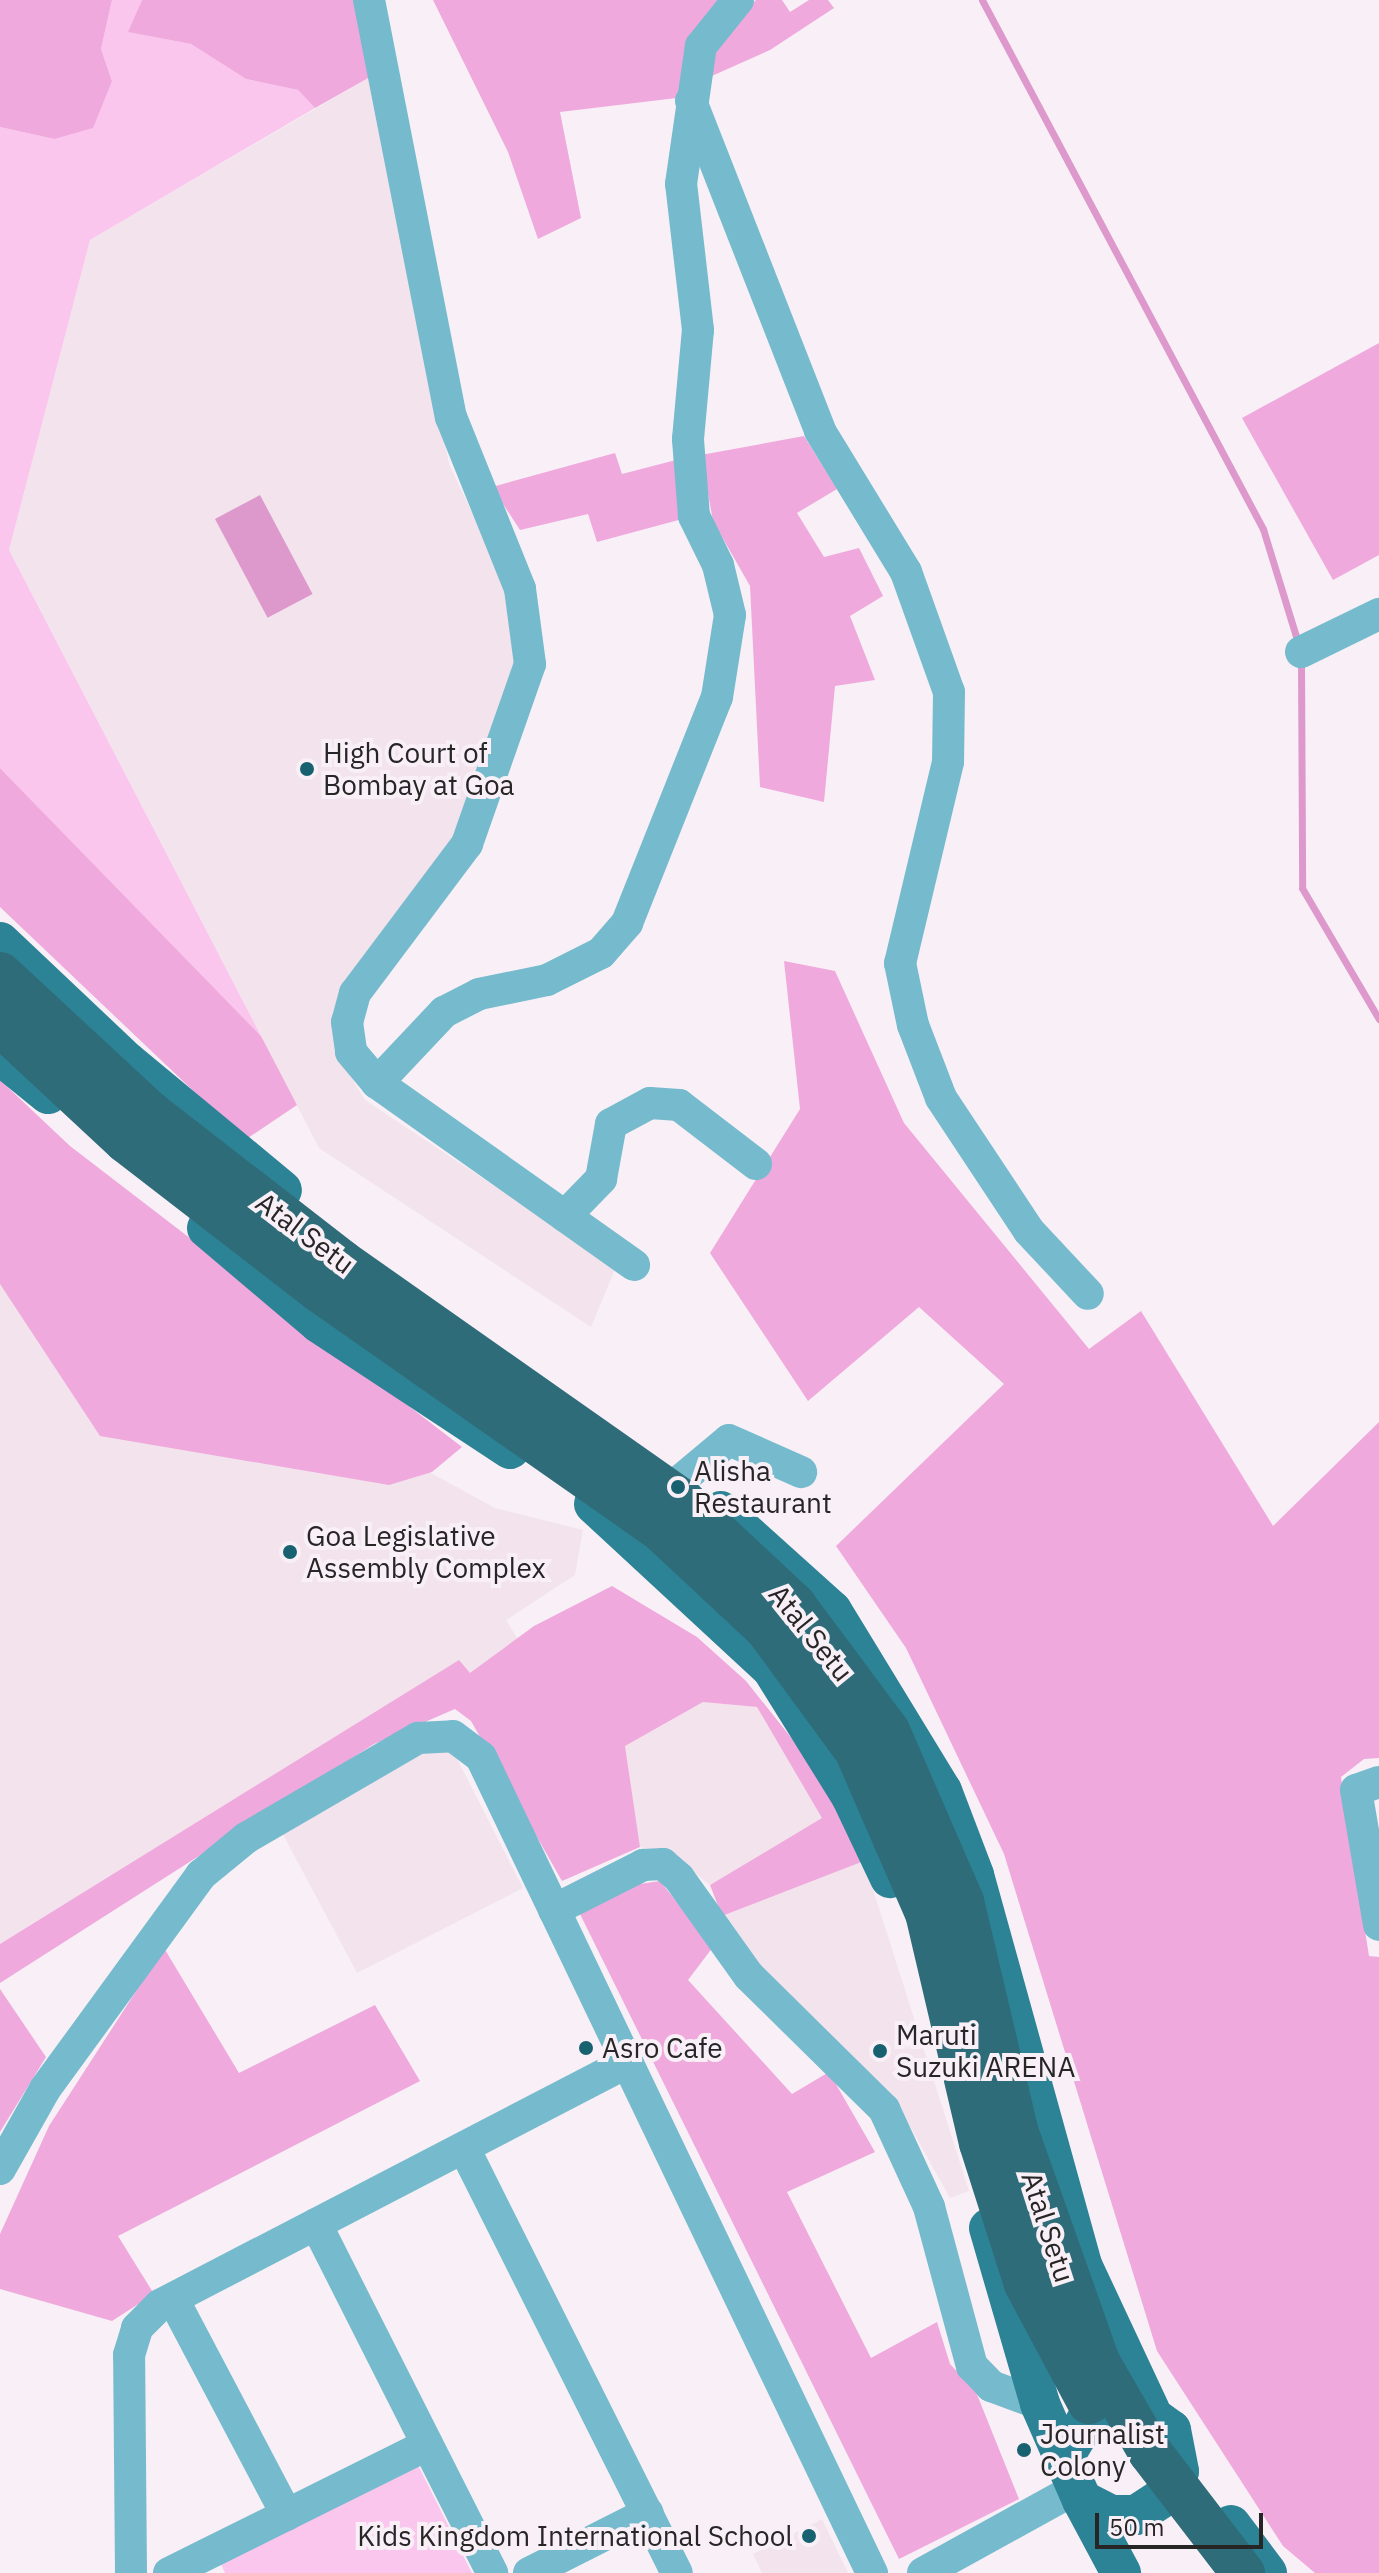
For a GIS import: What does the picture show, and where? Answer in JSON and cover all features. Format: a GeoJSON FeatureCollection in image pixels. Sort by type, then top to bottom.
{"type":"FeatureCollection","features":[{"type":"Feature","properties":{"kind":"highway","name":"Atal Setu"},"geometry":{"type":"LineString","coordinates":[[0,974],[150,1113],[342,1262],[684,1502],[794,1605],[888,1731],[962,1901],[1017,2133],[1098,2362],[1150,2452],[1243,2573]]}},
{"type":"Feature","properties":{"kind":"highway","name":"Atal Setu"},"geometry":{"type":"LineString","coordinates":[[0,1024],[126,1141],[320,1291],[661,1530],[767,1629],[856,1750],[927,1913],[981,2143],[1026,2284],[1130,2470],[1204,2573]]}},
{"type":"Feature","properties":{"kind":"main road"},"geometry":{"type":"LineString","coordinates":[[0,942],[127,1062],[333,1231],[681,1480],[832,1611],[942,1791],[974,1875],[1082,2265],[1150,2410],[1171,2430],[1180,2458],[1267,2573]]}},
{"type":"Feature","properties":{"kind":"main road"},"geometry":{"type":"LineString","coordinates":[[0,1055],[319,1323],[618,1521],[772,1669],[851,1796],[929,1979],[1011,2317],[1040,2404],[1074,2481],[1121,2573]]}},
{"type":"Feature","properties":{"kind":"main road"},"geometry":{"type":"LineString","coordinates":[[1074,2481],[1090,2414],[1119,2403],[1150,2410]]}},
{"type":"Feature","properties":{"kind":"main road"},"geometry":{"type":"LineString","coordinates":[[1074,2481],[1111,2515],[1148,2510],[1175,2483],[1180,2458]]}},
{"type":"Feature","properties":{"kind":"street"},"geometry":{"type":"LineString","coordinates":[[369,0],[451,417],[520,589],[530,664],[467,844],[355,993],[347,1022],[351,1052],[377,1083],[634,1265]]}},
{"type":"Feature","properties":{"kind":"street"},"geometry":{"type":"LineString","coordinates":[[377,1083],[444,1012],[479,994],[547,980],[601,953],[627,923],[717,697],[730,615],[718,565],[694,516],[688,439],[698,330],[681,184],[701,46],[738,0]]}},
{"type":"Feature","properties":{"kind":"street"},"geometry":{"type":"LineString","coordinates":[[691,101],[820,431],[906,572],[946,677],[948,762],[900,963],[913,1025],[941,1098],[1029,1231],[1088,1294]]}},
{"type":"Feature","properties":{"kind":"street"},"geometry":{"type":"LineString","coordinates":[[1301,652],[1379,614]]}},
{"type":"Feature","properties":{"kind":"street"},"geometry":{"type":"LineString","coordinates":[[565,1216],[601,1179],[611,1124],[650,1103],[679,1105],[756,1164]]}},
{"type":"Feature","properties":{"kind":"street"},"geometry":{"type":"LineString","coordinates":[[681,1480],[729,1440],[801,1472]]}},
{"type":"Feature","properties":{"kind":"street"},"geometry":{"type":"LineString","coordinates":[[0,2169],[45,2089],[201,1875],[246,1838],[418,1738],[453,1736],[481,1757],[872,2573]]}},
{"type":"Feature","properties":{"kind":"street"},"geometry":{"type":"LineString","coordinates":[[1379,1782],[1356,1790],[1379,1925]]}},
{"type":"Feature","properties":{"kind":"street"},"geometry":{"type":"LineString","coordinates":[[554,1910],[643,1865],[663,1864],[679,1878],[749,1976],[884,2109],[929,2207],[972,2366],[991,2386],[1040,2404]]}},
{"type":"Feature","properties":{"kind":"street"},"geometry":{"type":"LineString","coordinates":[[131,2573],[129,2355],[137,2328],[173,2299],[628,2062]]}},
{"type":"Feature","properties":{"kind":"street"},"geometry":{"type":"LineString","coordinates":[[464,2148],[677,2573]]}},
{"type":"Feature","properties":{"kind":"street"},"geometry":{"type":"LineString","coordinates":[[316,2224],[492,2573]]}},
{"type":"Feature","properties":{"kind":"street"},"geometry":{"type":"LineString","coordinates":[[173,2299],[287,2515]]}},
{"type":"Feature","properties":{"kind":"street"},"geometry":{"type":"LineString","coordinates":[[169,2573],[427,2445]]}},
{"type":"Feature","properties":{"kind":"street"},"geometry":{"type":"LineString","coordinates":[[923,2573],[1074,2481]]}},
{"type":"Feature","properties":{"kind":"street"},"geometry":{"type":"LineString","coordinates":[[529,2573],[648,2513]]}},
{"type":"Feature","properties":{"kind":"shaded area"},"geometry":{"type":"Polygon","coordinates":[[[0,0],[112,0],[101,49],[112,81],[93,128],[54,139],[0,127],[0,0]]]}},
{"type":"Feature","properties":{"kind":"shaded area"},"geometry":{"type":"Polygon","coordinates":[[[112,0],[142,0],[129,32],[191,44],[246,79],[298,90],[315,108],[90,240],[9,550],[261,1036],[0,768],[0,127],[54,139],[112,81],[101,49],[112,0]]]}},
{"type":"Feature","properties":{"kind":"shaded area"},"geometry":{"type":"Polygon","coordinates":[[[142,0],[359,0],[370,77],[315,108],[298,90],[246,79],[191,44],[128,32],[142,0]]]}},
{"type":"Feature","properties":{"kind":"shaded area"},"geometry":{"type":"Polygon","coordinates":[[[433,0],[719,0],[689,39],[685,97],[560,112],[581,218],[538,239],[508,152],[433,0]]]}},
{"type":"Feature","properties":{"kind":"shaded area"},"geometry":{"type":"Polygon","coordinates":[[[756,0],[782,0],[790,12],[809,0],[828,0],[834,8],[770,50],[705,79],[727,26],[756,0]]]}},
{"type":"Feature","properties":{"kind":"shaded area","name":"High Court of Bombay at Goa"},"geometry":{"type":"Polygon","coordinates":[[[370,77],[449,464],[519,612],[523,684],[458,853],[335,1051],[365,1100],[616,1267],[591,1327],[319,1148],[9,550],[90,240],[370,77]]]}},
{"type":"Feature","properties":{"kind":"shaded area"},"geometry":{"type":"Polygon","coordinates":[[[1379,343],[1379,555],[1333,580],[1242,418],[1379,343]]]}},
{"type":"Feature","properties":{"kind":"shaded area"},"geometry":{"type":"Polygon","coordinates":[[[804,436],[837,489],[797,513],[824,557],[859,548],[883,596],[850,616],[875,680],[835,686],[824,802],[760,787],[750,586],[713,521],[701,455],[804,436]]]}},
{"type":"Feature","properties":{"kind":"shaded area"},"geometry":{"type":"Polygon","coordinates":[[[615,453],[622,474],[676,460],[686,518],[597,542],[588,514],[520,530],[492,487],[615,453]]]}},
{"type":"Feature","properties":{"kind":"shaded area"},"geometry":{"type":"Polygon","coordinates":[[[260,495],[313,594],[268,618],[215,519],[260,495]]]}},
{"type":"Feature","properties":{"kind":"shaded area"},"geometry":{"type":"Polygon","coordinates":[[[0,768],[261,1036],[297,1105],[245,1140],[0,907],[0,768]]]}},
{"type":"Feature","properties":{"kind":"shaded area"},"geometry":{"type":"Polygon","coordinates":[[[784,961],[835,971],[904,1123],[1089,1349],[1141,1311],[1273,1526],[1379,1422],[1379,1758],[1364,1759],[1341,1777],[1369,1956],[1379,1957],[1379,2573],[1315,2573],[1283,2546],[1157,2351],[1004,1854],[906,1648],[836,1546],[1004,1384],[919,1307],[808,1401],[710,1253],[800,1109],[784,961]]]}},
{"type":"Feature","properties":{"kind":"shaded area"},"geometry":{"type":"Polygon","coordinates":[[[0,1080],[70,1146],[462,1447],[432,1472],[389,1485],[100,1436],[0,1284],[0,1080]]]}},
{"type":"Feature","properties":{"kind":"shaded area","name":"Goa Legislative Assembly Complex"},"geometry":{"type":"Polygon","coordinates":[[[0,1186],[409,1461],[495,1508],[583,1530],[575,1575],[506,1620],[524,1649],[472,1679],[459,1660],[0,1944],[0,1186]]]}},
{"type":"Feature","properties":{"kind":"shaded area"},"geometry":{"type":"Polygon","coordinates":[[[612,1586],[697,1637],[746,1681],[812,1764],[864,1861],[722,1916],[710,1885],[822,1818],[757,1707],[703,1702],[625,1746],[640,1847],[562,1881],[471,1721],[455,1709],[374,1744],[0,1983],[0,1944],[459,1660],[470,1673],[534,1626],[612,1586]]]}},
{"type":"Feature","properties":{"kind":"shaded area"},"geometry":{"type":"Polygon","coordinates":[[[703,1702],[757,1707],[823,1818],[710,1885],[672,1855],[640,1847],[625,1746],[703,1702]]]}},
{"type":"Feature","properties":{"kind":"shaded area"},"geometry":{"type":"Polygon","coordinates":[[[451,1747],[523,1888],[357,1973],[280,1829],[421,1748],[451,1747]]]}},
{"type":"Feature","properties":{"kind":"shaded area","name":"Maruti Suzuki ARENA"},"geometry":{"type":"Polygon","coordinates":[[[864,1861],[969,2191],[950,2198],[901,2110],[775,1994],[722,1916],[864,1861]]]}},
{"type":"Feature","properties":{"kind":"shaded area"},"geometry":{"type":"Polygon","coordinates":[[[660,1881],[713,1947],[688,1980],[792,2094],[829,2072],[875,2152],[787,2192],[871,2358],[937,2322],[950,2364],[976,2392],[1019,2499],[899,2559],[578,1910],[626,1886],[660,1881]]]}},
{"type":"Feature","properties":{"kind":"shaded area"},"geometry":{"type":"Polygon","coordinates":[[[164,1948],[239,2073],[375,2005],[420,2081],[118,2236],[154,2294],[112,2321],[0,2289],[0,2234],[49,2126],[164,1948]]]}},
{"type":"Feature","properties":{"kind":"shaded area"},"geometry":{"type":"Polygon","coordinates":[[[0,1989],[46,2057],[0,2132],[0,1989]]]}},
{"type":"Feature","properties":{"kind":"shaded area"},"geometry":{"type":"Polygon","coordinates":[[[418,2465],[472,2573],[225,2573],[220,2562],[418,2465]]]}},
{"type":"Feature","properties":{"kind":"shaded area","name":"Kids Kingdom International School"},"geometry":{"type":"Polygon","coordinates":[[[822,2519],[848,2573],[762,2573],[753,2554],[822,2519]]]}},
{"type":"Feature","properties":{"kind":"waterway"},"geometry":{"type":"LineString","coordinates":[[982,0],[1263,529],[1299,646]]}},
{"type":"Feature","properties":{"kind":"waterway"},"geometry":{"type":"LineString","coordinates":[[1301,662],[1302,888],[1379,1019]]}},
{"type":"Feature","properties":{"kind":"place","name":"High Court of Bombay at Goa"},"geometry":{"type":"Point","coordinates":[307,769]}},
{"type":"Feature","properties":{"kind":"place","name":"Alisha Restaurant"},"geometry":{"type":"Point","coordinates":[678,1487]}},
{"type":"Feature","properties":{"kind":"place","name":"Goa Legislative Assembly Complex"},"geometry":{"type":"Point","coordinates":[290,1552]}},
{"type":"Feature","properties":{"kind":"place","name":"Asro Cafe"},"geometry":{"type":"Point","coordinates":[586,2048]}},
{"type":"Feature","properties":{"kind":"place","name":"Maruti Suzuki ARENA"},"geometry":{"type":"Point","coordinates":[880,2051]}},
{"type":"Feature","properties":{"kind":"place","name":"Journalist Colony"},"geometry":{"type":"Point","coordinates":[1024,2450]}},
{"type":"Feature","properties":{"kind":"place","name":"Kids Kingdom International School"},"geometry":{"type":"Point","coordinates":[809,2536]}}]}
